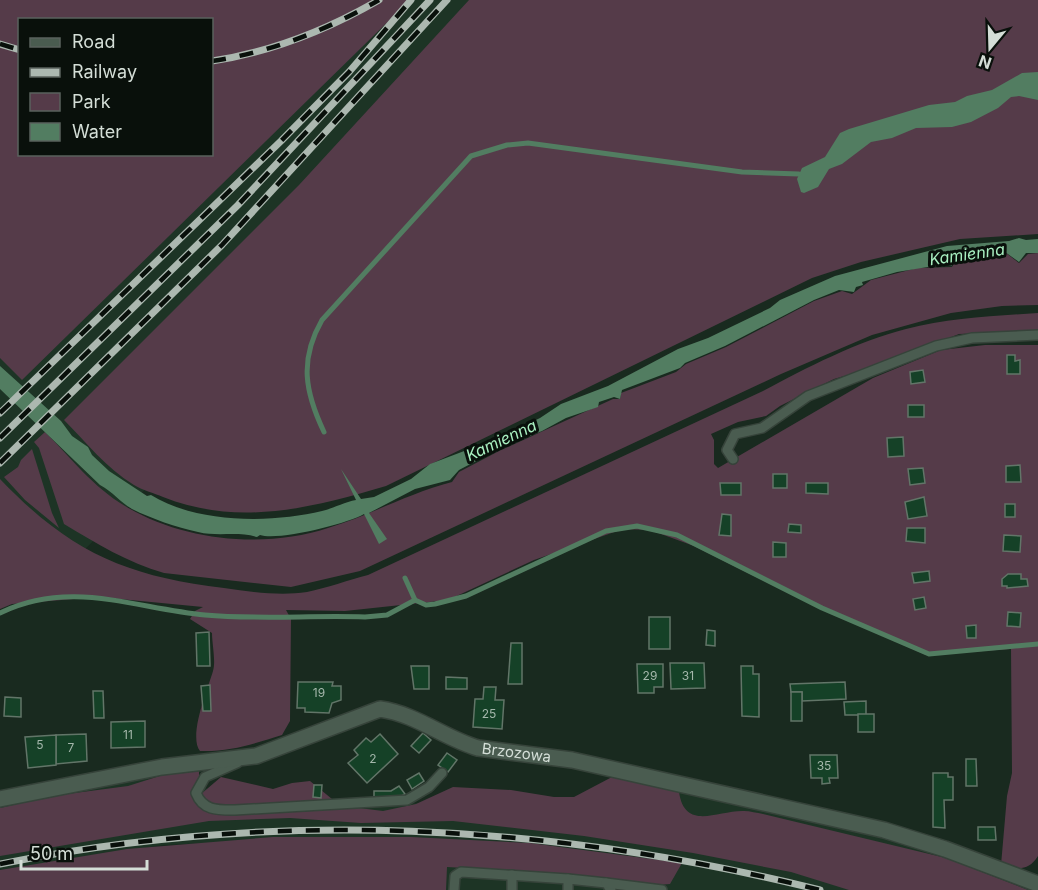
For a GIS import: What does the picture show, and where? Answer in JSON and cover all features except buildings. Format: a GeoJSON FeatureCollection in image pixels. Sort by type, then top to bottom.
{"type":"FeatureCollection","features":[{"type":"Feature","properties":{"kind":"street","name":"Brzozowa"},"geometry":{"type":"LineString","coordinates":[[0,799],[162,767],[256,756],[370,711],[395,711],[463,744],[572,760],[884,830],[945,849],[1038,884]]}},
{"type":"Feature","properties":{"kind":"lane"},"geometry":{"type":"LineString","coordinates":[[733,459],[727,450],[735,434],[762,428],[798,402],[820,391],[949,342],[1038,335]]}},
{"type":"Feature","properties":{"kind":"lane"},"geometry":{"type":"LineString","coordinates":[[256,756],[205,777],[196,793],[200,802],[207,808],[235,810],[407,800],[429,787],[442,773]]}},
{"type":"Feature","properties":{"kind":"lane"},"geometry":{"type":"LineString","coordinates":[[454,890],[458,873],[568,879],[609,886],[662,890]]}},
{"type":"Feature","properties":{"kind":"lane"},"geometry":{"type":"LineString","coordinates":[[512,875],[512,890]]}},
{"type":"Feature","properties":{"kind":"lane"},"geometry":{"type":"LineString","coordinates":[[568,879],[568,890]]}},
{"type":"Feature","properties":{"kind":"shaded area"},"geometry":{"type":"Polygon","coordinates":[[[325,0],[565,0],[205,430],[68,566],[0,591],[0,263],[208,156],[213,156],[213,153],[325,0]]]}},
{"type":"Feature","properties":{"kind":"shaded area"},"geometry":{"type":"Polygon","coordinates":[[[153,775],[284,808],[420,803],[608,822],[682,791],[884,838],[950,857],[1034,890],[438,890],[235,842],[163,845],[0,870],[0,804],[153,775]]]}},
{"type":"Feature","properties":{"kind":"green space"},"geometry":{"type":"Polygon","coordinates":[[[0,0],[410,0],[22,380],[0,358],[0,0]]]}},
{"type":"Feature","properties":{"kind":"green space"},"geometry":{"type":"Polygon","coordinates":[[[469,0],[1038,0],[1038,234],[960,239],[861,262],[812,278],[386,486],[358,494],[303,507],[247,513],[191,506],[137,487],[124,478],[105,463],[64,420],[299,185],[469,0]]]}},
{"type":"Feature","properties":{"kind":"green space"},"geometry":{"type":"Polygon","coordinates":[[[1006,253],[1019,263],[1028,254],[1038,253],[1038,305],[1002,306],[951,313],[872,335],[781,374],[360,571],[291,587],[164,573],[138,564],[100,545],[64,524],[39,448],[34,442],[45,432],[92,481],[113,498],[148,518],[172,527],[224,538],[251,539],[303,535],[344,523],[452,482],[459,472],[499,451],[613,399],[620,399],[621,393],[676,372],[686,364],[726,347],[814,301],[842,291],[852,294],[871,280],[917,268],[952,267],[955,261],[1006,253]]]}},
{"type":"Feature","properties":{"kind":"green space"},"geometry":{"type":"Polygon","coordinates":[[[1038,313],[1038,331],[959,334],[865,370],[834,379],[780,406],[766,416],[738,422],[711,434],[714,440],[714,464],[718,468],[873,378],[941,350],[985,345],[1038,345],[1038,856],[1026,867],[1001,865],[1007,796],[1012,773],[1011,649],[926,655],[804,601],[694,546],[650,530],[623,529],[534,560],[448,600],[345,611],[286,610],[291,619],[290,721],[282,735],[241,747],[221,750],[200,751],[197,744],[198,724],[214,662],[212,633],[190,619],[195,611],[203,607],[99,597],[12,604],[0,609],[0,479],[51,525],[101,556],[128,567],[189,583],[276,594],[307,592],[368,575],[869,341],[906,329],[939,322],[1038,313]]]}},
{"type":"Feature","properties":{"kind":"green space"},"geometry":{"type":"Polygon","coordinates":[[[32,449],[59,528],[25,500],[4,477],[18,467],[21,460],[32,449]]]}},
{"type":"Feature","properties":{"kind":"green space"},"geometry":{"type":"Polygon","coordinates":[[[185,768],[199,770],[199,777],[191,793],[194,800],[221,777],[273,789],[292,783],[310,781],[332,799],[351,807],[383,811],[416,804],[453,787],[574,797],[612,777],[679,792],[682,804],[688,812],[695,815],[744,811],[763,814],[946,858],[1028,890],[849,890],[791,872],[693,853],[584,836],[453,821],[361,823],[290,818],[209,821],[0,856],[0,808],[52,796],[128,786],[185,768]]]}},
{"type":"Feature","properties":{"kind":"green space"},"geometry":{"type":"Polygon","coordinates":[[[273,837],[411,837],[530,843],[682,863],[670,884],[657,885],[536,872],[447,867],[446,890],[0,890],[0,870],[127,849],[273,837]]]}},
{"type":"Feature","properties":{"kind":"water"},"geometry":{"type":"Polygon","coordinates":[[[1038,72],[1038,100],[1019,96],[1011,97],[998,108],[971,122],[952,127],[916,128],[892,138],[871,142],[842,164],[829,169],[818,187],[804,193],[801,192],[797,179],[802,168],[825,157],[840,133],[929,105],[955,102],[967,96],[992,90],[1022,73],[1038,72]]]}},
{"type":"Feature","properties":{"kind":"water","name":"Kamienna"},"geometry":{"type":"Polygon","coordinates":[[[1019,238],[1038,239],[1038,253],[1026,253],[1019,262],[1005,252],[958,259],[952,262],[952,266],[946,264],[897,272],[862,282],[863,285],[856,287],[854,292],[839,290],[814,300],[725,346],[685,363],[680,368],[622,390],[620,399],[614,397],[599,402],[598,407],[566,418],[499,449],[459,470],[450,480],[415,489],[369,513],[387,539],[379,544],[364,514],[312,530],[281,536],[260,535],[257,537],[243,534],[198,532],[148,516],[132,509],[100,485],[0,389],[0,366],[61,421],[72,436],[88,447],[92,455],[109,471],[147,496],[151,495],[170,505],[213,516],[258,519],[302,515],[356,500],[341,469],[361,499],[374,497],[411,479],[430,464],[501,437],[540,418],[561,404],[608,386],[678,349],[708,338],[770,308],[780,300],[835,276],[947,246],[1009,241],[1019,238]]]}},
{"type":"Feature","properties":{"kind":"waterway"},"geometry":{"type":"LineString","coordinates":[[324,432],[312,403],[307,376],[310,349],[322,320],[471,156],[507,145],[528,143],[742,172],[799,174]]}},
{"type":"Feature","properties":{"kind":"waterway"},"geometry":{"type":"LineString","coordinates":[[405,578],[415,600],[426,605],[435,604],[466,596],[606,531],[637,526],[677,535],[822,608],[929,654],[1038,644]]}},
{"type":"Feature","properties":{"kind":"waterway"},"geometry":{"type":"LineString","coordinates":[[0,613],[26,603],[51,598],[77,597],[127,602],[205,615],[365,617],[387,615],[415,600]]}},
{"type":"Feature","properties":{"kind":"railway"},"geometry":{"type":"LineString","coordinates":[[213,61],[256,52],[299,38],[339,21],[379,0]]}},
{"type":"Feature","properties":{"kind":"railway"},"geometry":{"type":"LineString","coordinates":[[0,413],[281,141],[349,72],[411,0]]}},
{"type":"Feature","properties":{"kind":"railway"},"geometry":{"type":"LineString","coordinates":[[0,438],[238,205],[430,0]]}},
{"type":"Feature","properties":{"kind":"railway"},"geometry":{"type":"LineString","coordinates":[[0,463],[222,245],[447,0]]}},
{"type":"Feature","properties":{"kind":"railway"},"geometry":{"type":"LineString","coordinates":[[0,44],[18,49]]}},
{"type":"Feature","properties":{"kind":"railway"},"geometry":{"type":"LineString","coordinates":[[0,864],[103,847],[205,835],[308,830],[412,831],[514,838],[617,850],[719,867],[820,890]]}}]}
